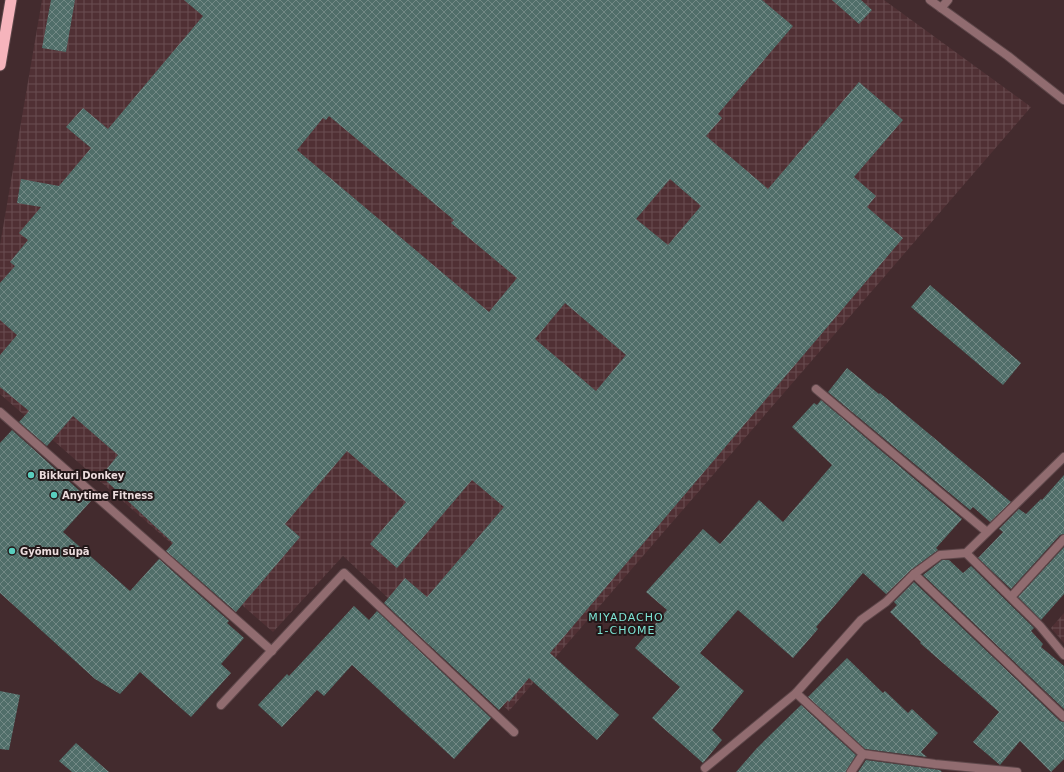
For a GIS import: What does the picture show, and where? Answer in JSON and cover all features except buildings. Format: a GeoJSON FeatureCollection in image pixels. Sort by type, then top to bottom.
{"type":"FeatureCollection","features":[{"type":"Feature","properties":{"kind":"highway"},"geometry":{"type":"LineString","coordinates":[[0,65],[11,0]]}},
{"type":"Feature","properties":{"kind":"street"},"geometry":{"type":"LineString","coordinates":[[930,0],[1008,56],[1064,100]]}},
{"type":"Feature","properties":{"kind":"street"},"geometry":{"type":"LineString","coordinates":[[940,8],[948,0]]}},
{"type":"Feature","properties":{"kind":"street"},"geometry":{"type":"LineString","coordinates":[[816,389],[987,532]]}},
{"type":"Feature","properties":{"kind":"street"},"geometry":{"type":"LineString","coordinates":[[0,412],[272,651]]}},
{"type":"Feature","properties":{"kind":"street"},"geometry":{"type":"LineString","coordinates":[[705,768],[796,693],[861,620],[886,602],[914,574],[940,555],[966,553],[1064,457]]}},
{"type":"Feature","properties":{"kind":"street"},"geometry":{"type":"LineString","coordinates":[[1010,597],[1064,539]]}},
{"type":"Feature","properties":{"kind":"street"},"geometry":{"type":"LineString","coordinates":[[966,553],[1040,626],[1064,655]]}},
{"type":"Feature","properties":{"kind":"street"},"geometry":{"type":"LineString","coordinates":[[221,705],[344,573],[514,732]]}},
{"type":"Feature","properties":{"kind":"street"},"geometry":{"type":"LineString","coordinates":[[914,574],[1064,717]]}},
{"type":"Feature","properties":{"kind":"street"},"geometry":{"type":"LineString","coordinates":[[796,693],[863,754],[935,764],[1017,772]]}},
{"type":"Feature","properties":{"kind":"street"},"geometry":{"type":"LineString","coordinates":[[851,772],[863,754]]}},
{"type":"Feature","properties":{"kind":"shaded area"},"geometry":{"type":"Polygon","coordinates":[[[42,0],[884,0],[1031,107],[509,711],[343,556],[273,632],[0,394],[0,245],[42,0]]]}},
{"type":"Feature","properties":{"kind":"shaded area"},"geometry":{"type":"Polygon","coordinates":[[[1064,613],[1064,643],[1051,628],[1064,613]]]}},
{"type":"Feature","properties":{"kind":"place","name":"Bikkuri Donkey"},"geometry":{"type":"Point","coordinates":[31,475]}},
{"type":"Feature","properties":{"kind":"place","name":"Anytime Fitness"},"geometry":{"type":"Point","coordinates":[54,495]}},
{"type":"Feature","properties":{"kind":"place","name":"Gyōmu sūpā"},"geometry":{"type":"Point","coordinates":[12,551]}},
{"type":"Feature","properties":{"kind":"district","name":"MIYADACHO 1-CHOME"},"geometry":{"type":"Point","coordinates":[626,623]}}]}
